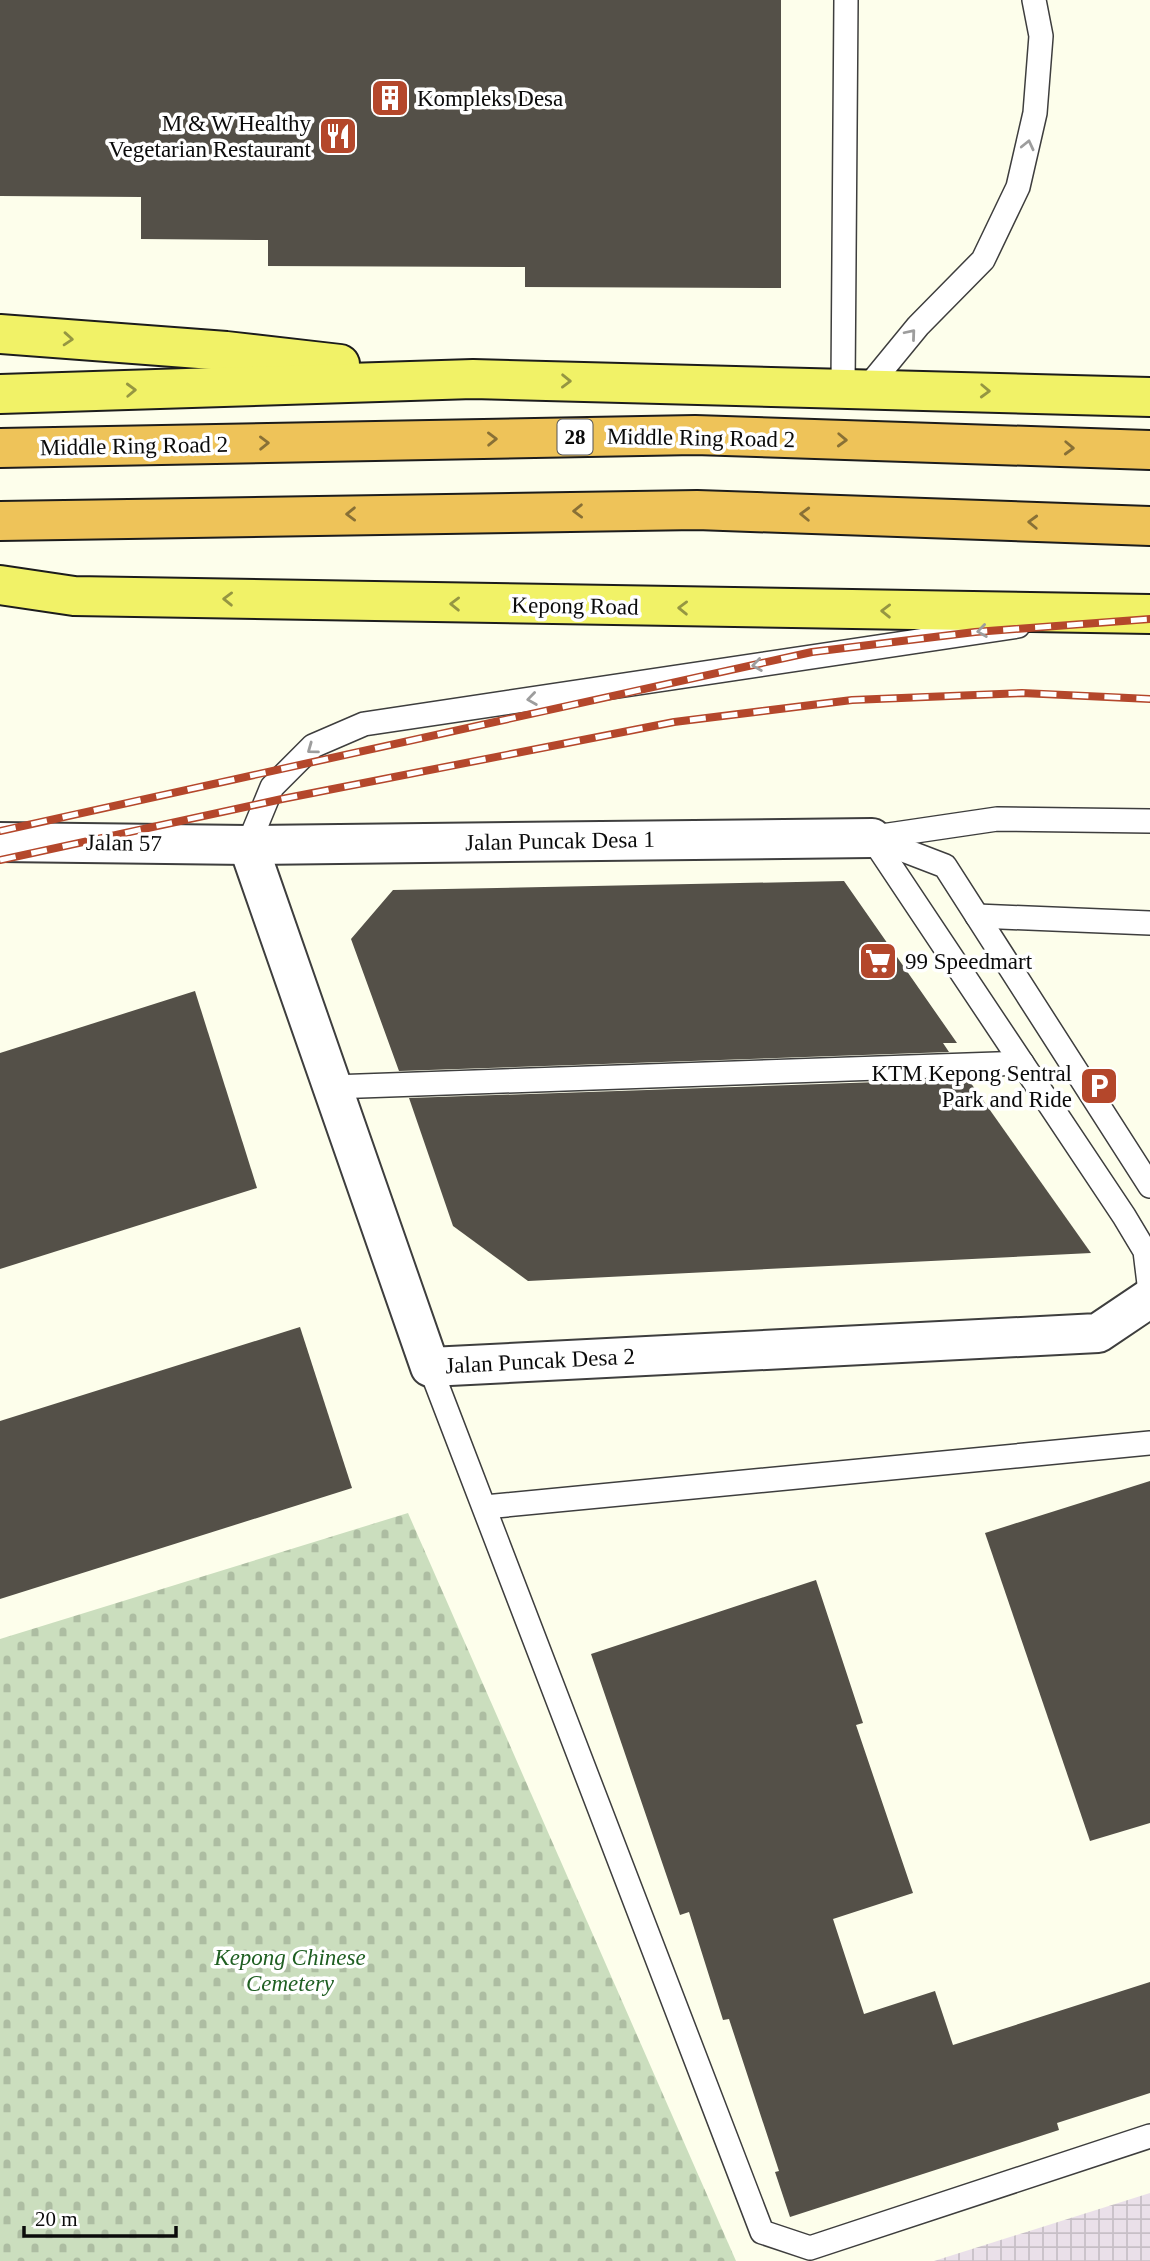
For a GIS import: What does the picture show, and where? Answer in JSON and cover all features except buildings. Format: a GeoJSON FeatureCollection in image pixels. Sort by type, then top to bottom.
{"type":"FeatureCollection","features":[{"type":"Feature","properties":{"kind":"highway","name":"Middle Ring Road 2"},"geometry":{"type":"LineString","coordinates":[[0,449],[695,435],[1150,450]]}},
{"type":"Feature","properties":{"kind":"highway"},"geometry":{"type":"LineString","coordinates":[[0,521],[697,510],[1150,526]]}},
{"type":"Feature","properties":{"kind":"main road"},"geometry":{"type":"LineString","coordinates":[[0,333],[226,351],[473,379]]}},
{"type":"Feature","properties":{"kind":"main road"},"geometry":{"type":"LineString","coordinates":[[0,394],[473,379],[856,387],[1150,397]]}},
{"type":"Feature","properties":{"kind":"main road","name":"Kepong Road"},"geometry":{"type":"LineString","coordinates":[[0,585],[74,596],[1150,614]]}},
{"type":"Feature","properties":{"kind":"main road"},"geometry":{"type":"LineString","coordinates":[[0,598],[74,596]]}},
{"type":"Feature","properties":{"kind":"street","name":"Jalan Puncak Desa 1"},"geometry":{"type":"LineString","coordinates":[[248,845],[872,838]]}},
{"type":"Feature","properties":{"kind":"street","name":"Jalan 57"},"geometry":{"type":"LineString","coordinates":[[0,842],[248,845]]}},
{"type":"Feature","properties":{"kind":"street","name":"Jalan Puncak Desa 2"},"geometry":{"type":"LineString","coordinates":[[248,845],[430,1367],[1098,1333],[1150,1298]]}},
{"type":"Feature","properties":{"kind":"lane"},"geometry":{"type":"LineString","coordinates":[[846,0],[856,387]]}},
{"type":"Feature","properties":{"kind":"lane"},"geometry":{"type":"LineString","coordinates":[[856,387],[983,260],[1018,187],[1035,113],[1041,36],[1034,0]]}},
{"type":"Feature","properties":{"kind":"lane"},"geometry":{"type":"LineString","coordinates":[[248,845],[272,787],[313,746],[364,724],[1097,613]]}},
{"type":"Feature","properties":{"kind":"lane"},"geometry":{"type":"LineString","coordinates":[[872,838],[997,820],[1150,821]]}},
{"type":"Feature","properties":{"kind":"lane"},"geometry":{"type":"LineString","coordinates":[[872,838],[945,866],[1150,1186]]}},
{"type":"Feature","properties":{"kind":"lane"},"geometry":{"type":"LineString","coordinates":[[872,838],[1145,1251],[1150,1292]]}},
{"type":"Feature","properties":{"kind":"lane"},"geometry":{"type":"LineString","coordinates":[[977,916],[1150,923]]}},
{"type":"Feature","properties":{"kind":"lane"},"geometry":{"type":"LineString","coordinates":[[332,1087],[1022,1063]]}},
{"type":"Feature","properties":{"kind":"lane"},"geometry":{"type":"LineString","coordinates":[[430,1367],[762,2232],[810,2248],[1150,2136]]}},
{"type":"Feature","properties":{"kind":"lane"},"geometry":{"type":"LineString","coordinates":[[485,1507],[1150,1443]]}},
{"type":"Feature","properties":{"kind":"shaded area"},"geometry":{"type":"Polygon","coordinates":[[[1150,2193],[1150,2261],[934,2261],[1150,2193]]]}},
{"type":"Feature","properties":{"kind":"green space","name":"Kepong Chinese Cemetery"},"geometry":{"type":"Polygon","coordinates":[[[408,1513],[736,2261],[0,2261],[0,1639],[408,1513]]]}},
{"type":"Feature","properties":{"kind":"railway"},"geometry":{"type":"LineString","coordinates":[[0,831],[812,652],[975,632],[1150,619]]}},
{"type":"Feature","properties":{"kind":"railway"},"geometry":{"type":"LineString","coordinates":[[0,860],[282,799],[674,722],[852,700],[1022,693],[1150,699]]}},
{"type":"Feature","properties":{"kind":"place","name":"Kompleks Desa"},"geometry":{"type":"Point","coordinates":[390,98]}},
{"type":"Feature","properties":{"kind":"place","name":"M & W Healthy Vegetarian Restaurant"},"geometry":{"type":"Point","coordinates":[338,136]}},
{"type":"Feature","properties":{"kind":"place","name":"99 Speedmart"},"geometry":{"type":"Point","coordinates":[878,961]}},
{"type":"Feature","properties":{"kind":"place","name":"KTM Kepong Sentral Park and Ride"},"geometry":{"type":"Point","coordinates":[1099,1086]}}]}
